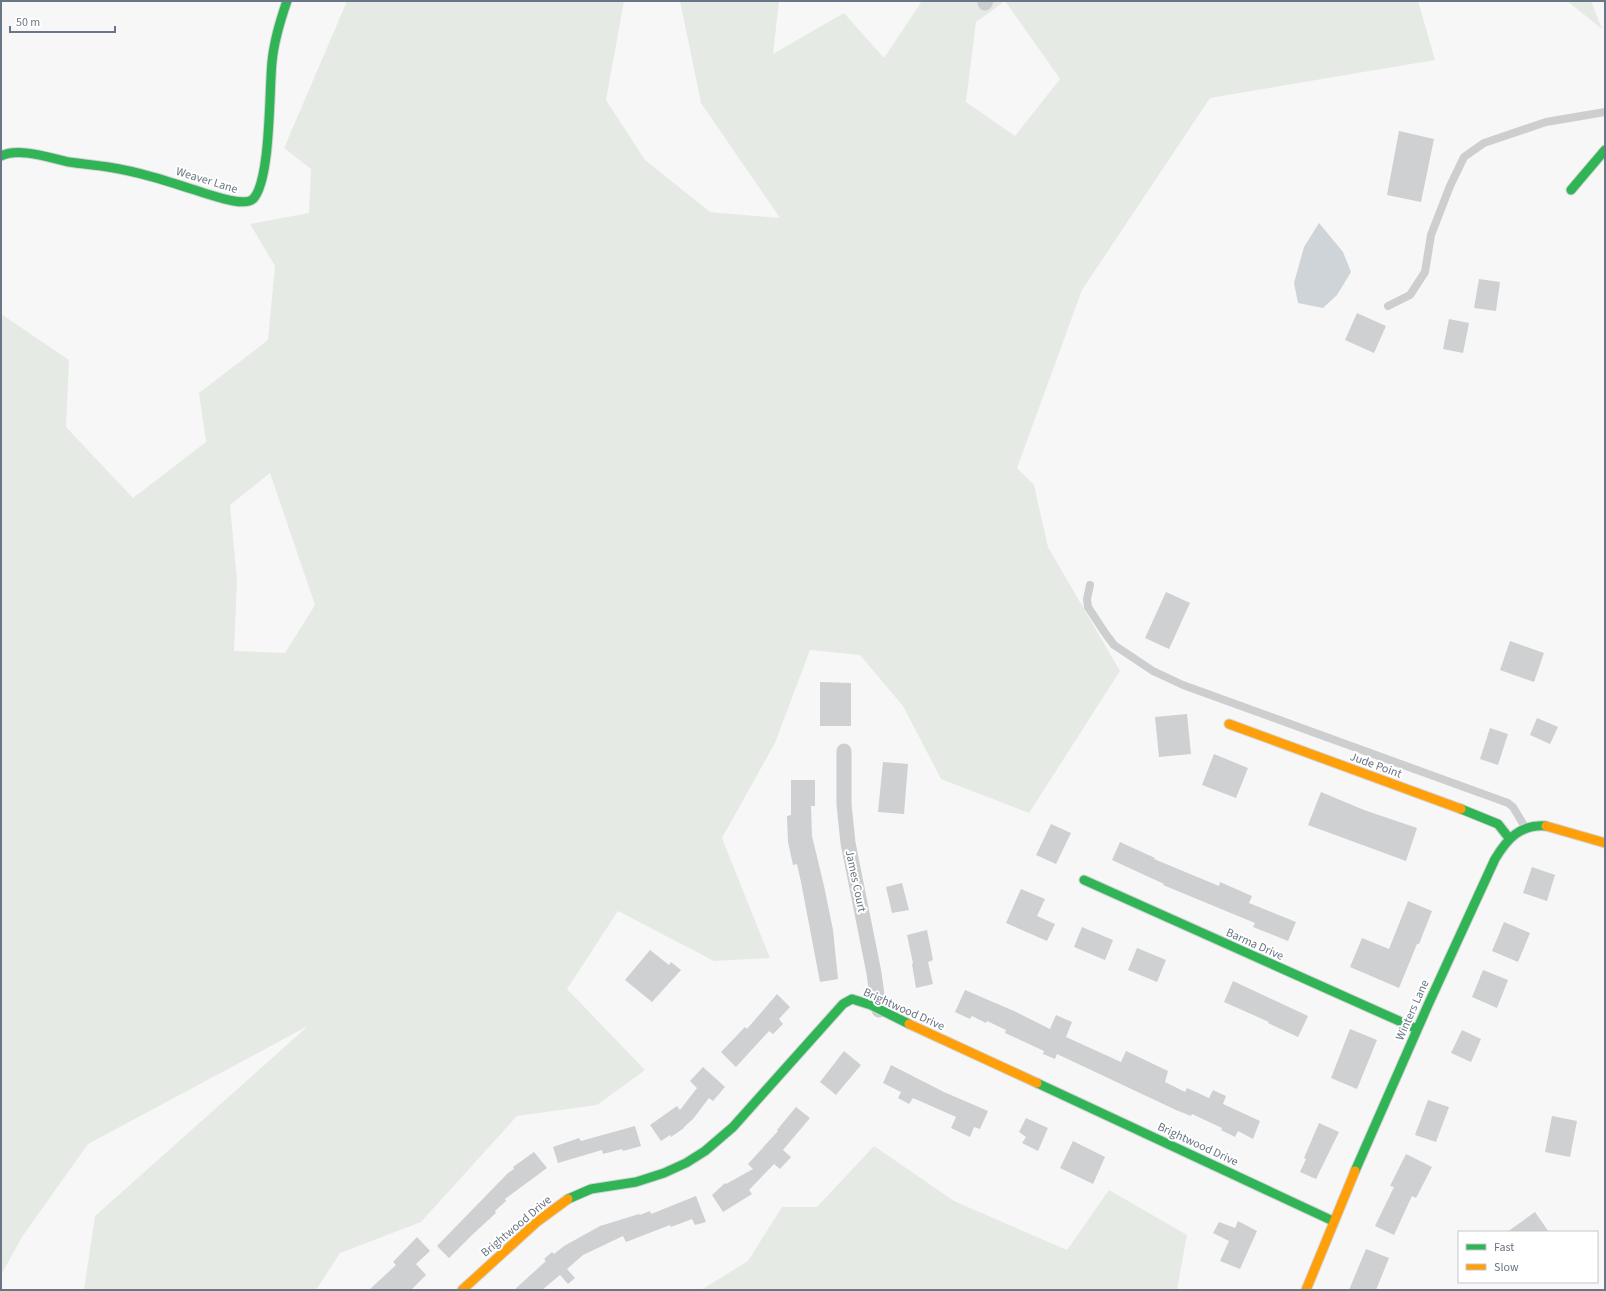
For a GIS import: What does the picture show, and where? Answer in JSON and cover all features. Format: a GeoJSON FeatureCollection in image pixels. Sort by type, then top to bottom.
{"type":"FeatureCollection","features":[{"type":"Feature","properties":{"kind":"street","name":"Weaver Lane"},"geometry":{"type":"LineString","coordinates":[[1,156],[5,154],[28,153],[70,162],[109,167],[160,179],[214,196],[243,203],[253,200],[260,187],[266,169],[273,61],[279,24],[287,1]]}},
{"type":"Feature","properties":{"kind":"street"},"geometry":{"type":"LineString","coordinates":[[1571,190],[1605,150]]}},
{"type":"Feature","properties":{"kind":"street","name":"Jude Point"},"geometry":{"type":"LineString","coordinates":[[1229,724],[1465,810],[1498,824],[1509,838]]}},
{"type":"Feature","properties":{"kind":"street","name":"James Court"},"geometry":{"type":"LineString","coordinates":[[844,751],[844,804],[848,844],[874,973],[879,1010]]}},
{"type":"Feature","properties":{"kind":"street","name":"Winters Lane"},"geometry":{"type":"LineString","coordinates":[[1306,1290],[1333,1221],[1416,1029],[1500,850],[1509,838],[1519,830],[1531,826],[1549,826],[1605,843]]}},
{"type":"Feature","properties":{"kind":"street","name":"Barma Drive"},"geometry":{"type":"LineString","coordinates":[[1084,880],[1416,1029]]}},
{"type":"Feature","properties":{"kind":"street","name":"Brightwood Drive"},"geometry":{"type":"LineString","coordinates":[[462,1290],[540,1219],[568,1199],[590,1189],[619,1184],[632,1184],[658,1175],[684,1165],[714,1145],[733,1127],[843,1004],[852,999],[865,1003],[1333,1221]]}},
{"type":"Feature","properties":{"kind":"lane"},"geometry":{"type":"LineString","coordinates":[[1388,306],[1410,296],[1425,272],[1431,234],[1450,186],[1464,157],[1484,143],[1546,122],[1605,112]]}},
{"type":"Feature","properties":{"kind":"lane"},"geometry":{"type":"LineString","coordinates":[[1090,585],[1087,599],[1088,607],[1105,633],[1114,645],[1153,671],[1183,685],[1508,803],[1513,807],[1525,828]]}},
{"type":"Feature","properties":{"kind":"shaded area"},"geometry":{"type":"Polygon","coordinates":[[[347,1],[624,1],[606,100],[645,160],[710,212],[780,218],[701,103],[680,1],[779,1],[773,54],[844,13],[884,58],[922,1],[1005,1],[1418,1],[1435,60],[1210,98],[1082,290],[1017,468],[1034,485],[1048,547],[1120,671],[1029,813],[941,779],[903,706],[860,655],[810,650],[775,743],[722,838],[770,958],[714,961],[618,911],[567,989],[645,1070],[597,1105],[517,1116],[421,1222],[340,1253],[316,1290],[84,1290],[95,1216],[308,1026],[88,1144],[22,1237],[1,1275],[1,314],[69,360],[66,427],[133,498],[206,442],[199,393],[268,340],[275,266],[250,224],[309,213],[311,169],[284,148],[347,1]],[[1005,1],[976,22],[966,102],[1015,136],[1060,79],[1005,1]],[[270,473],[230,505],[237,581],[234,651],[285,653],[315,605],[270,473]]]}},
{"type":"Feature","properties":{"kind":"shaded area"},"geometry":{"type":"Polygon","coordinates":[[[1567,1],[1591,1],[1602,29],[1567,1]]]}},
{"type":"Feature","properties":{"kind":"shaded area"},"geometry":{"type":"Polygon","coordinates":[[[1319,223],[1343,252],[1351,272],[1337,295],[1323,308],[1298,303],[1294,283],[1304,247],[1319,223]]]}},
{"type":"Feature","properties":{"kind":"shaded area"},"geometry":{"type":"Polygon","coordinates":[[[874,1146],[954,1201],[1067,1250],[1109,1190],[1187,1235],[1177,1290],[701,1290],[748,1261],[782,1207],[817,1207],[874,1146]]]}},
{"type":"Feature","properties":{"kind":"building"},"geometry":{"type":"Polygon","coordinates":[[[1399,131],[1434,139],[1421,202],[1387,195],[1399,131]]]}},
{"type":"Feature","properties":{"kind":"building"},"geometry":{"type":"Polygon","coordinates":[[[1479,279],[1500,282],[1496,311],[1474,308],[1479,279]]]}},
{"type":"Feature","properties":{"kind":"building"},"geometry":{"type":"Polygon","coordinates":[[[1357,313],[1386,326],[1374,353],[1345,340],[1357,313]]]}},
{"type":"Feature","properties":{"kind":"building"},"geometry":{"type":"Polygon","coordinates":[[[1449,319],[1469,323],[1463,353],[1443,349],[1449,319]]]}},
{"type":"Feature","properties":{"kind":"building"},"geometry":{"type":"Polygon","coordinates":[[[1166,592],[1190,603],[1169,649],[1145,638],[1166,592]]]}},
{"type":"Feature","properties":{"kind":"building"},"geometry":{"type":"Polygon","coordinates":[[[1510,641],[1544,653],[1534,682],[1500,670],[1510,641]]]}},
{"type":"Feature","properties":{"kind":"building"},"geometry":{"type":"Polygon","coordinates":[[[820,682],[851,683],[851,726],[820,726],[820,682]]]}},
{"type":"Feature","properties":{"kind":"building"},"geometry":{"type":"Polygon","coordinates":[[[1187,714],[1191,754],[1159,757],[1155,717],[1187,714]]]}},
{"type":"Feature","properties":{"kind":"building"},"geometry":{"type":"Polygon","coordinates":[[[1537,718],[1558,727],[1550,744],[1530,735],[1537,718]]]}},
{"type":"Feature","properties":{"kind":"building"},"geometry":{"type":"Polygon","coordinates":[[[1490,728],[1508,734],[1498,765],[1480,759],[1490,728]]]}},
{"type":"Feature","properties":{"kind":"building"},"geometry":{"type":"Polygon","coordinates":[[[1214,754],[1248,768],[1236,798],[1202,785],[1214,754]]]}},
{"type":"Feature","properties":{"kind":"building"},"geometry":{"type":"Polygon","coordinates":[[[883,762],[908,764],[904,814],[878,812],[883,762]]]}},
{"type":"Feature","properties":{"kind":"building"},"geometry":{"type":"Polygon","coordinates":[[[791,780],[815,780],[815,806],[811,806],[812,836],[833,930],[838,979],[820,982],[797,864],[793,865],[788,842],[787,816],[791,815],[791,780]]]}},
{"type":"Feature","properties":{"kind":"building"},"geometry":{"type":"Polygon","coordinates":[[[1321,792],[1364,810],[1417,828],[1406,861],[1308,825],[1321,792]]]}},
{"type":"Feature","properties":{"kind":"building"},"geometry":{"type":"Polygon","coordinates":[[[1051,824],[1071,833],[1056,864],[1036,855],[1051,824]]]}},
{"type":"Feature","properties":{"kind":"building"},"geometry":{"type":"Polygon","coordinates":[[[1120,842],[1155,858],[1154,859],[1219,886],[1220,882],[1252,896],[1249,903],[1296,922],[1288,941],[1253,927],[1255,923],[1163,885],[1164,884],[1112,860],[1120,842]]]}},
{"type":"Feature","properties":{"kind":"building"},"geometry":{"type":"Polygon","coordinates":[[[1532,867],[1555,875],[1547,901],[1523,893],[1532,867]]]}},
{"type":"Feature","properties":{"kind":"building"},"geometry":{"type":"Polygon","coordinates":[[[902,883],[909,910],[892,913],[886,887],[902,883]]]}},
{"type":"Feature","properties":{"kind":"building"},"geometry":{"type":"Polygon","coordinates":[[[1021,889],[1045,899],[1037,916],[1055,924],[1047,941],[1006,923],[1021,889]]]}},
{"type":"Feature","properties":{"kind":"building"},"geometry":{"type":"Polygon","coordinates":[[[1408,901],[1432,911],[1399,988],[1350,967],[1362,938],[1389,949],[1408,901]]]}},
{"type":"Feature","properties":{"kind":"building"},"geometry":{"type":"Polygon","coordinates":[[[1504,922],[1530,933],[1518,962],[1492,951],[1504,922]]]}},
{"type":"Feature","properties":{"kind":"building"},"geometry":{"type":"Polygon","coordinates":[[[1082,927],[1113,940],[1105,960],[1074,947],[1082,927]]]}},
{"type":"Feature","properties":{"kind":"building"},"geometry":{"type":"Polygon","coordinates":[[[927,930],[933,960],[928,962],[933,984],[916,988],[913,963],[907,935],[927,930]]]}},
{"type":"Feature","properties":{"kind":"building"},"geometry":{"type":"Polygon","coordinates":[[[1137,948],[1166,960],[1157,982],[1128,970],[1137,948]]]}},
{"type":"Feature","properties":{"kind":"building"},"geometry":{"type":"Polygon","coordinates":[[[650,950],[669,965],[671,962],[681,970],[652,1002],[625,980],[650,950]]]}},
{"type":"Feature","properties":{"kind":"building"},"geometry":{"type":"Polygon","coordinates":[[[1483,970],[1508,980],[1497,1008],[1472,997],[1483,970]]]}},
{"type":"Feature","properties":{"kind":"building"},"geometry":{"type":"Polygon","coordinates":[[[1233,981],[1308,1016],[1298,1037],[1224,1002],[1233,981]]]}},
{"type":"Feature","properties":{"kind":"building"},"geometry":{"type":"Polygon","coordinates":[[[965,990],[1014,1011],[1050,1029],[1056,1015],[1072,1022],[1066,1037],[1121,1062],[1126,1051],[1168,1071],[1165,1082],[1185,1092],[1187,1088],[1209,1098],[1213,1090],[1226,1096],[1223,1104],[1260,1121],[1253,1139],[1238,1131],[1235,1137],[1221,1130],[1222,1128],[1192,1114],[1191,1116],[1176,1110],[1057,1054],[1055,1059],[1043,1054],[1044,1051],[1005,1033],[1006,1030],[987,1021],[986,1023],[972,1016],[970,1019],[955,1012],[965,990]]]}},
{"type":"Feature","properties":{"kind":"building"},"geometry":{"type":"Polygon","coordinates":[[[777,994],[790,1007],[779,1019],[783,1024],[773,1034],[769,1031],[736,1067],[721,1052],[745,1027],[747,1029],[777,994]]]}},
{"type":"Feature","properties":{"kind":"building"},"geometry":{"type":"Polygon","coordinates":[[[1350,1029],[1377,1040],[1357,1089],[1331,1078],[1350,1029]]]}},
{"type":"Feature","properties":{"kind":"building"},"geometry":{"type":"Polygon","coordinates":[[[1462,1030],[1481,1039],[1471,1062],[1451,1053],[1462,1030]]]}},
{"type":"Feature","properties":{"kind":"building"},"geometry":{"type":"Polygon","coordinates":[[[844,1051],[861,1065],[836,1095],[820,1082],[844,1051]]]}},
{"type":"Feature","properties":{"kind":"building"},"geometry":{"type":"Polygon","coordinates":[[[891,1065],[944,1092],[988,1111],[980,1129],[974,1127],[970,1137],[951,1128],[956,1117],[913,1098],[909,1104],[898,1098],[901,1092],[883,1083],[891,1065]]]}},
{"type":"Feature","properties":{"kind":"building"},"geometry":{"type":"Polygon","coordinates":[[[703,1067],[725,1087],[713,1101],[709,1098],[684,1128],[671,1137],[670,1135],[661,1141],[650,1125],[677,1106],[680,1110],[697,1088],[690,1081],[703,1067]]]}},
{"type":"Feature","properties":{"kind":"building"},"geometry":{"type":"Polygon","coordinates":[[[1428,1100],[1449,1107],[1436,1142],[1415,1135],[1428,1100]]]}},
{"type":"Feature","properties":{"kind":"building"},"geometry":{"type":"Polygon","coordinates":[[[796,1107],[810,1118],[783,1150],[791,1157],[780,1169],[774,1164],[749,1190],[752,1194],[723,1212],[712,1195],[725,1183],[726,1184],[753,1169],[748,1164],[778,1131],[777,1130],[796,1107]]]}},
{"type":"Feature","properties":{"kind":"building"},"geometry":{"type":"Polygon","coordinates":[[[1552,1116],[1577,1121],[1570,1157],[1545,1152],[1552,1116]]]}},
{"type":"Feature","properties":{"kind":"building"},"geometry":{"type":"Polygon","coordinates":[[[1026,1118],[1048,1128],[1038,1151],[1022,1143],[1026,1137],[1019,1132],[1026,1118]]]}},
{"type":"Feature","properties":{"kind":"building"},"geometry":{"type":"Polygon","coordinates":[[[1319,1123],[1339,1132],[1316,1179],[1300,1172],[1306,1159],[1304,1158],[1319,1123]]]}},
{"type":"Feature","properties":{"kind":"building"},"geometry":{"type":"Polygon","coordinates":[[[635,1126],[641,1146],[603,1154],[602,1150],[558,1163],[553,1147],[579,1138],[581,1141],[635,1126]]]}},
{"type":"Feature","properties":{"kind":"building"},"geometry":{"type":"Polygon","coordinates":[[[1073,1141],[1105,1157],[1093,1184],[1060,1168],[1073,1141]]]}},
{"type":"Feature","properties":{"kind":"building"},"geometry":{"type":"Polygon","coordinates":[[[534,1152],[547,1168],[505,1199],[506,1201],[495,1211],[496,1213],[449,1258],[437,1246],[508,1173],[514,1169],[513,1167],[534,1152]]]}},
{"type":"Feature","properties":{"kind":"building"},"geometry":{"type":"Polygon","coordinates":[[[1406,1154],[1432,1167],[1416,1198],[1412,1196],[1394,1235],[1375,1226],[1394,1187],[1390,1186],[1406,1154]]]}},
{"type":"Feature","properties":{"kind":"building"},"geometry":{"type":"Polygon","coordinates":[[[696,1196],[706,1222],[695,1225],[692,1219],[671,1227],[670,1225],[626,1242],[623,1236],[583,1255],[567,1269],[575,1278],[568,1284],[560,1275],[542,1290],[514,1290],[546,1261],[544,1259],[552,1252],[554,1254],[564,1246],[600,1226],[650,1211],[651,1214],[696,1196]]]}},
{"type":"Feature","properties":{"kind":"building"},"geometry":{"type":"Polygon","coordinates":[[[1535,1212],[1548,1231],[1508,1231],[1535,1212]]]}},
{"type":"Feature","properties":{"kind":"building"},"geometry":{"type":"Polygon","coordinates":[[[1238,1221],[1257,1231],[1240,1269],[1220,1261],[1229,1241],[1213,1233],[1219,1222],[1235,1228],[1238,1221]]]}},
{"type":"Feature","properties":{"kind":"building"},"geometry":{"type":"Polygon","coordinates":[[[417,1237],[430,1251],[416,1264],[426,1275],[411,1290],[369,1290],[396,1265],[393,1262],[417,1237]]]}},
{"type":"Feature","properties":{"kind":"building"},"geometry":{"type":"Polygon","coordinates":[[[1366,1249],[1389,1258],[1376,1290],[1349,1290],[1366,1249]]]}},
{"type":"Feature","properties":{"kind":"traffic: fast"},"geometry":{"type":"LineString","coordinates":[[1,156],[17,153],[35,154],[69,162],[133,172],[229,200],[243,202],[253,199],[259,189],[263,174],[268,135],[274,46],[287,1]]}},
{"type":"Feature","properties":{"kind":"traffic: fast"},"geometry":{"type":"LineString","coordinates":[[1571,190],[1605,150]]}},
{"type":"Feature","properties":{"kind":"traffic: fast"},"geometry":{"type":"LineString","coordinates":[[1461,809],[1498,824],[1509,838]]}},
{"type":"Feature","properties":{"kind":"traffic: fast"},"geometry":{"type":"LineString","coordinates":[[1355,1171],[1428,1005],[1495,859],[1504,845],[1515,834],[1529,828],[1546,826]]}},
{"type":"Feature","properties":{"kind":"traffic: fast"},"geometry":{"type":"LineString","coordinates":[[1084,880],[1417,1029]]}},
{"type":"Feature","properties":{"kind":"traffic: fast"},"geometry":{"type":"LineString","coordinates":[[568,1199],[591,1189],[636,1182],[664,1173],[686,1163],[705,1151],[733,1127],[843,1004],[852,999],[871,1005],[909,1024]]}},
{"type":"Feature","properties":{"kind":"traffic: fast"},"geometry":{"type":"LineString","coordinates":[[1037,1083],[1333,1221]]}},
{"type":"Feature","properties":{"kind":"traffic: slow"},"geometry":{"type":"LineString","coordinates":[[1229,724],[1461,809]]}},
{"type":"Feature","properties":{"kind":"traffic: slow"},"geometry":{"type":"LineString","coordinates":[[1546,826],[1605,843]]}},
{"type":"Feature","properties":{"kind":"traffic: slow"},"geometry":{"type":"LineString","coordinates":[[909,1024],[1037,1083]]}},
{"type":"Feature","properties":{"kind":"traffic: slow"},"geometry":{"type":"LineString","coordinates":[[1306,1290],[1355,1171]]}},
{"type":"Feature","properties":{"kind":"traffic: slow"},"geometry":{"type":"LineString","coordinates":[[462,1290],[538,1221],[568,1199]]}}]}
